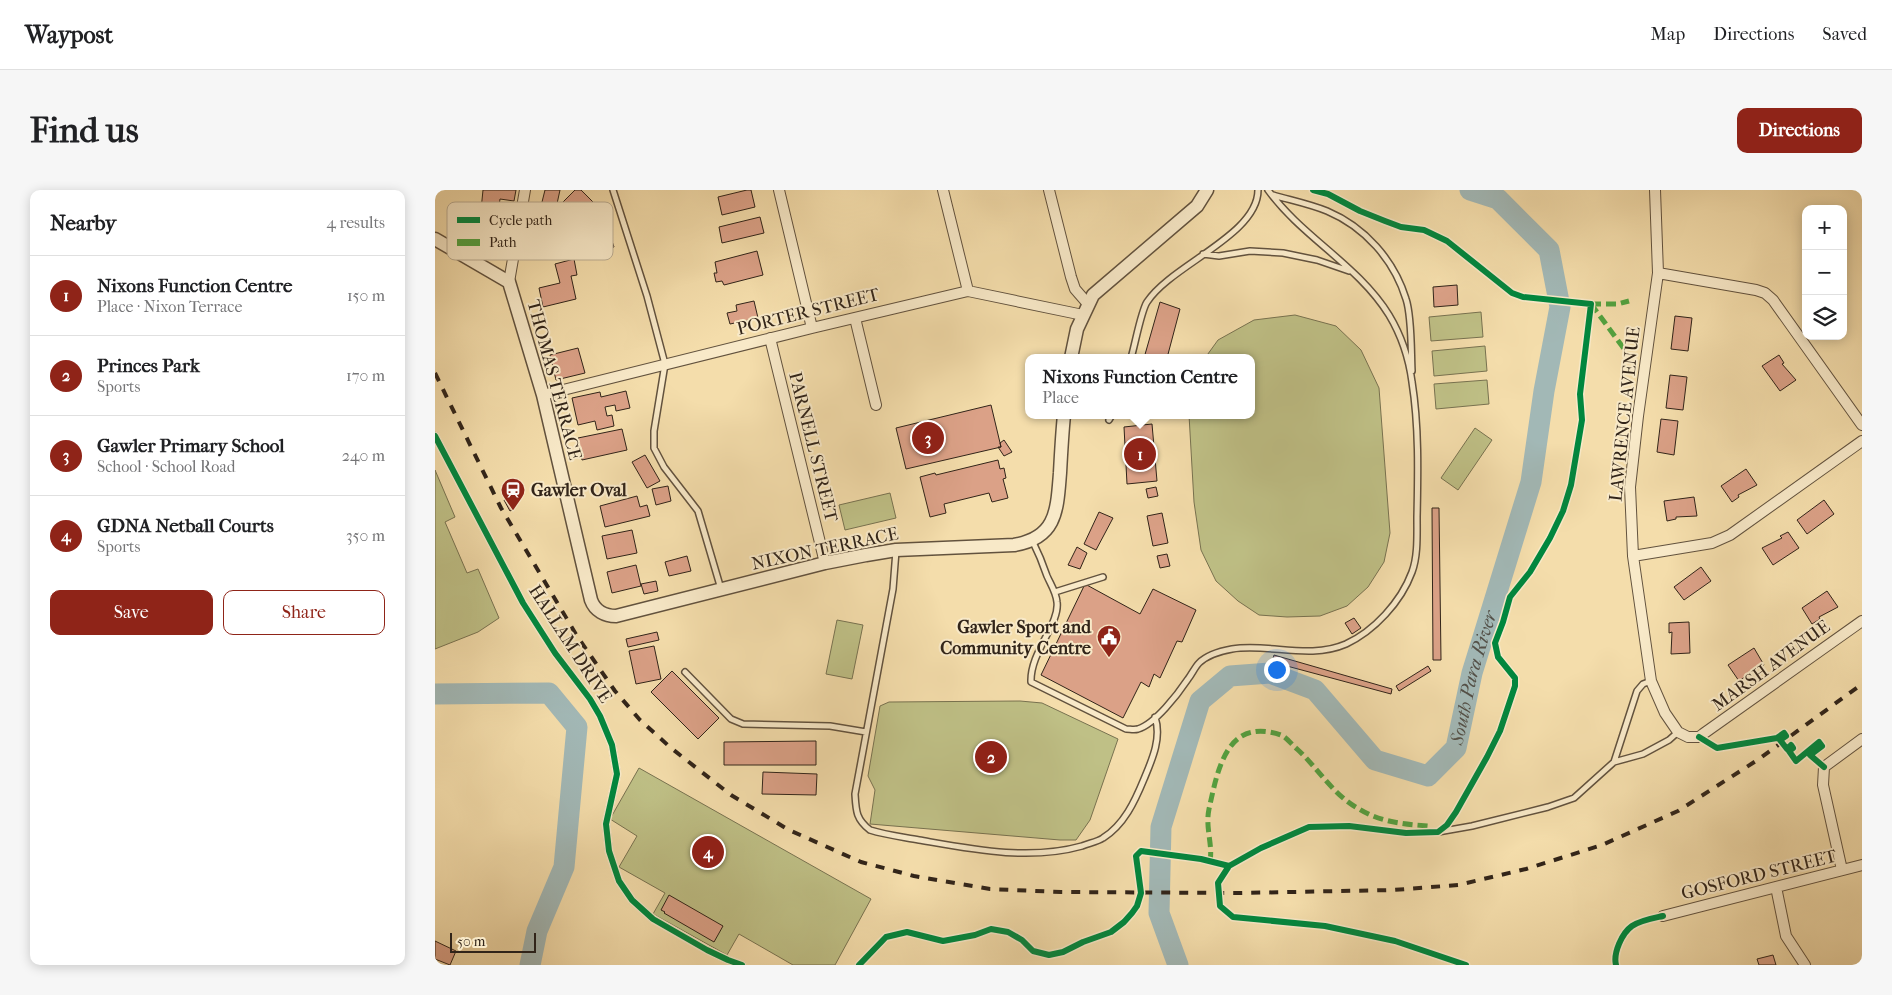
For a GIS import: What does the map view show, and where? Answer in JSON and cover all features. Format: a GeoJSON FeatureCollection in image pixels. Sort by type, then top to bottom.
{"type":"FeatureCollection","features":[{"type":"Feature","properties":{"kind":"street"},"geometry":{"type":"LineString","coordinates":[[779,190],[813,328]]}},
{"type":"Feature","properties":{"kind":"street"},"geometry":{"type":"LineString","coordinates":[[943,190],[968,291]]}},
{"type":"Feature","properties":{"kind":"street"},"geometry":{"type":"LineString","coordinates":[[1049,190],[1071,276],[1085,309]]}},
{"type":"Feature","properties":{"kind":"street"},"geometry":{"type":"LineString","coordinates":[[1072,354],[1077,329],[1093,295],[1197,206],[1207,190]]}},
{"type":"Feature","properties":{"kind":"street","name":"LAWRENCE AVENUE"},"geometry":{"type":"LineString","coordinates":[[1655,190],[1658,273],[1630,487],[1633,556],[1651,681],[1665,713],[1679,732]]}},
{"type":"Feature","properties":{"kind":"street","name":"THOMAS TERRACE"},"geometry":{"type":"LineString","coordinates":[[435,239],[447,246]]}},
{"type":"Feature","properties":{"kind":"street","name":"THOMAS TERRACE"},"geometry":{"type":"LineString","coordinates":[[471,260],[509,282],[543,395],[591,600]]}},
{"type":"Feature","properties":{"kind":"street"},"geometry":{"type":"LineString","coordinates":[[509,282],[513,260]]}},
{"type":"Feature","properties":{"kind":"street"},"geometry":{"type":"LineString","coordinates":[[1658,273],[1739,286],[1765,293],[1773,300],[1862,426]]}},
{"type":"Feature","properties":{"kind":"street","name":"PORTER STREET"},"geometry":{"type":"LineString","coordinates":[[543,395],[968,291],[1085,309]]}},
{"type":"Feature","properties":{"kind":"street"},"geometry":{"type":"LineString","coordinates":[[855,318],[876,405]]}},
{"type":"Feature","properties":{"kind":"street","name":"PARNELL STREET"},"geometry":{"type":"LineString","coordinates":[[770,338],[825,564]]}},
{"type":"Feature","properties":{"kind":"street"},"geometry":{"type":"LineString","coordinates":[[1032,540],[1041,536],[1055,515],[1059,501],[1064,419]]}},
{"type":"Feature","properties":{"kind":"street"},"geometry":{"type":"LineString","coordinates":[[1633,556],[1712,543],[1730,535],[1862,442]]}},
{"type":"Feature","properties":{"kind":"street","name":"NIXON TERRACE"},"geometry":{"type":"LineString","coordinates":[[591,600],[597,610],[604,614],[617,616],[825,564],[896,550],[1014,545],[1032,540]]}},
{"type":"Feature","properties":{"kind":"street","name":"MARSH AVENUE"},"geometry":{"type":"LineString","coordinates":[[1679,732],[1687,737],[1699,736],[1729,718],[1862,621]]}},
{"type":"Feature","properties":{"kind":"street"},"geometry":{"type":"LineString","coordinates":[[1842,870],[1823,785],[1824,767],[1862,738]]}},
{"type":"Feature","properties":{"kind":"street","name":"GOSFORD STREET"},"geometry":{"type":"LineString","coordinates":[[1663,916],[1862,865]]}},
{"type":"Feature","properties":{"kind":"street"},"geometry":{"type":"LineString","coordinates":[[1776,887],[1786,936],[1805,965]]}},
{"type":"Feature","properties":{"kind":"lane"},"geometry":{"type":"LineString","coordinates":[[613,190],[647,296],[665,364],[654,431],[654,448],[665,467],[698,511],[721,590]]}},
{"type":"Feature","properties":{"kind":"lane"},"geometry":{"type":"LineString","coordinates":[[1132,354],[1147,303],[1163,285],[1247,220],[1258,196],[1258,190]]}},
{"type":"Feature","properties":{"kind":"lane"},"geometry":{"type":"LineString","coordinates":[[1269,192],[1290,216],[1365,284],[1389,315],[1403,343],[1412,382]]}},
{"type":"Feature","properties":{"kind":"lane"},"geometry":{"type":"LineString","coordinates":[[1032,540],[1055,592],[1057,602],[1056,614],[1031,670],[1031,682],[1126,729],[1139,729],[1155,717],[1180,691],[1199,663],[1207,657],[1232,649],[1251,648],[1303,651],[1344,645],[1359,637],[1375,624],[1405,588],[1413,571],[1417,540],[1417,468],[1407,300],[1392,267],[1376,245],[1351,224],[1327,211],[1269,192]]}},
{"type":"Feature","properties":{"kind":"lane"},"geometry":{"type":"LineString","coordinates":[[1203,254],[1219,256],[1250,251],[1283,253],[1317,260],[1352,272]]}},
{"type":"Feature","properties":{"kind":"lane","name":"HALLAM DRIVE"},"geometry":{"type":"LineString","coordinates":[[435,436],[523,603],[555,653],[590,699],[600,716],[612,745],[617,774],[606,824],[609,851],[619,881],[632,900],[653,919],[707,950],[742,965]]}},
{"type":"Feature","properties":{"kind":"lane"},"geometry":{"type":"LineString","coordinates":[[896,550],[897,562],[892,597],[855,794],[858,816],[862,823],[871,830],[963,848],[999,852],[1067,850],[1097,841],[1105,837],[1123,819],[1137,797],[1157,745],[1155,717]]}},
{"type":"Feature","properties":{"kind":"lane"},"geometry":{"type":"LineString","coordinates":[[1055,592],[1103,577]]}},
{"type":"Feature","properties":{"kind":"lane"},"geometry":{"type":"LineString","coordinates":[[685,672],[731,719],[743,724],[830,726],[866,732]]}},
{"type":"Feature","properties":{"kind":"lane"},"geometry":{"type":"LineString","coordinates":[[1615,762],[1637,691],[1643,684],[1651,681]]}},
{"type":"Feature","properties":{"kind":"lane"},"geometry":{"type":"LineString","coordinates":[[1438,832],[1472,826],[1548,807],[1574,798],[1615,762],[1643,754],[1669,740],[1679,732]]}},
{"type":"Feature","properties":{"kind":"green space"},"geometry":{"type":"Polygon","coordinates":[[[1481,312],[1483,337],[1431,341],[1429,317],[1481,312]]]}},
{"type":"Feature","properties":{"kind":"green space"},"geometry":{"type":"Polygon","coordinates":[[[1295,315],[1336,326],[1361,350],[1379,388],[1390,533],[1384,562],[1368,587],[1347,606],[1320,616],[1287,617],[1259,615],[1238,601],[1216,581],[1201,550],[1194,502],[1189,419],[1255,419],[1255,354],[1208,354],[1218,340],[1254,320],[1295,315]]]}},
{"type":"Feature","properties":{"kind":"green space"},"geometry":{"type":"Polygon","coordinates":[[[1485,346],[1487,371],[1434,376],[1432,351],[1485,346]]]}},
{"type":"Feature","properties":{"kind":"green space"},"geometry":{"type":"Polygon","coordinates":[[[1487,380],[1489,404],[1436,409],[1434,384],[1487,380]]]}},
{"type":"Feature","properties":{"kind":"green space"},"geometry":{"type":"Polygon","coordinates":[[[1475,428],[1492,440],[1458,490],[1441,478],[1475,428]]]}},
{"type":"Feature","properties":{"kind":"green space"},"geometry":{"type":"Polygon","coordinates":[[[435,470],[455,517],[445,522],[467,573],[478,569],[499,618],[478,632],[435,649],[435,470]]]}},
{"type":"Feature","properties":{"kind":"green space"},"geometry":{"type":"Polygon","coordinates":[[[890,493],[896,518],[845,530],[839,505],[890,493]]]}},
{"type":"Feature","properties":{"kind":"green space"},"geometry":{"type":"Polygon","coordinates":[[[837,620],[863,625],[852,679],[826,674],[837,620]]]}},
{"type":"Feature","properties":{"kind":"green space"},"geometry":{"type":"Polygon","coordinates":[[[1020,701],[1042,703],[1118,739],[1090,820],[1076,840],[870,824],[875,790],[868,776],[880,706],[889,702],[1020,701]]]}},
{"type":"Feature","properties":{"kind":"green space"},"geometry":{"type":"Polygon","coordinates":[[[639,768],[871,899],[835,965],[793,965],[739,934],[727,955],[653,914],[665,893],[619,867],[637,836],[610,819],[639,768]]]}},
{"type":"Feature","properties":{"kind":"building"},"geometry":{"type":"Polygon","coordinates":[[[483,190],[516,190],[514,201],[500,199],[500,202],[482,202],[483,190]]]}},
{"type":"Feature","properties":{"kind":"building"},"geometry":{"type":"Polygon","coordinates":[[[545,190],[560,190],[557,202],[542,202],[545,190]]]}},
{"type":"Feature","properties":{"kind":"building"},"geometry":{"type":"Polygon","coordinates":[[[575,190],[581,190],[593,202],[563,202],[575,190]]]}},
{"type":"Feature","properties":{"kind":"building"},"geometry":{"type":"Polygon","coordinates":[[[751,190],[755,207],[722,215],[718,197],[751,190]]]}},
{"type":"Feature","properties":{"kind":"building"},"geometry":{"type":"Polygon","coordinates":[[[760,217],[764,233],[722,243],[719,227],[760,217]]]}},
{"type":"Feature","properties":{"kind":"building"},"geometry":{"type":"Polygon","coordinates":[[[757,251],[763,275],[724,285],[722,281],[716,282],[714,273],[717,273],[715,262],[757,251]]]}},
{"type":"Feature","properties":{"kind":"building"},"geometry":{"type":"Polygon","coordinates":[[[574,260],[577,275],[571,276],[576,299],[543,307],[539,288],[560,283],[555,264],[574,260]]]}},
{"type":"Feature","properties":{"kind":"building"},"geometry":{"type":"Polygon","coordinates":[[[1457,285],[1458,305],[1434,307],[1433,287],[1457,285]]]}},
{"type":"Feature","properties":{"kind":"building"},"geometry":{"type":"Polygon","coordinates":[[[754,301],[758,318],[730,324],[727,313],[737,311],[736,305],[754,301]]]}},
{"type":"Feature","properties":{"kind":"building"},"geometry":{"type":"Polygon","coordinates":[[[1160,302],[1180,309],[1168,354],[1145,354],[1160,302]]]}},
{"type":"Feature","properties":{"kind":"building"},"geometry":{"type":"Polygon","coordinates":[[[1675,316],[1692,318],[1688,351],[1671,349],[1675,316]]]}},
{"type":"Feature","properties":{"kind":"building"},"geometry":{"type":"Polygon","coordinates":[[[578,348],[585,373],[556,380],[550,355],[578,348]]]}},
{"type":"Feature","properties":{"kind":"building"},"geometry":{"type":"Polygon","coordinates":[[[1779,355],[1784,363],[1782,364],[1796,380],[1780,391],[1762,366],[1779,355]]]}},
{"type":"Feature","properties":{"kind":"building"},"geometry":{"type":"Polygon","coordinates":[[[1670,375],[1687,377],[1683,410],[1666,408],[1670,375]]]}},
{"type":"Feature","properties":{"kind":"building"},"geometry":{"type":"Polygon","coordinates":[[[626,391],[630,408],[616,411],[615,405],[605,407],[607,416],[612,415],[614,426],[597,430],[595,421],[578,425],[572,398],[600,392],[601,397],[626,391]]]}},
{"type":"Feature","properties":{"kind":"building"},"geometry":{"type":"Polygon","coordinates":[[[991,405],[1001,447],[906,469],[896,428],[991,405]]]}},
{"type":"Feature","properties":{"kind":"building"},"geometry":{"type":"Polygon","coordinates":[[[1661,419],[1678,421],[1674,455],[1657,452],[1661,419]]]}},
{"type":"Feature","properties":{"kind":"building"},"geometry":{"type":"Polygon","coordinates":[[[1152,424],[1157,481],[1127,484],[1124,427],[1152,424]]]}},
{"type":"Feature","properties":{"kind":"building"},"geometry":{"type":"Polygon","coordinates":[[[622,429],[627,450],[582,460],[578,438],[622,429]]]}},
{"type":"Feature","properties":{"kind":"building"},"geometry":{"type":"Polygon","coordinates":[[[1004,440],[1012,452],[1004,456],[998,447],[1001,447],[1000,443],[1004,440]]]}},
{"type":"Feature","properties":{"kind":"building"},"geometry":{"type":"Polygon","coordinates":[[[645,455],[660,481],[647,488],[632,462],[645,455]]]}},
{"type":"Feature","properties":{"kind":"building"},"geometry":{"type":"Polygon","coordinates":[[[998,460],[1000,469],[1004,468],[1006,478],[1003,479],[1008,498],[992,502],[989,493],[944,504],[946,513],[930,517],[920,477],[998,460]]]}},
{"type":"Feature","properties":{"kind":"building"},"geometry":{"type":"Polygon","coordinates":[[[1746,469],[1757,485],[1738,495],[1739,497],[1732,502],[1721,486],[1746,469]]]}},
{"type":"Feature","properties":{"kind":"building"},"geometry":{"type":"Polygon","coordinates":[[[668,486],[671,501],[656,505],[652,489],[668,486]]]}},
{"type":"Feature","properties":{"kind":"building"},"geometry":{"type":"Polygon","coordinates":[[[1156,487],[1158,496],[1148,498],[1146,489],[1156,487]]]}},
{"type":"Feature","properties":{"kind":"building"},"geometry":{"type":"Polygon","coordinates":[[[637,496],[640,507],[647,505],[650,516],[605,527],[600,506],[637,496]]]}},
{"type":"Feature","properties":{"kind":"building"},"geometry":{"type":"Polygon","coordinates":[[[509,497],[515,508],[510,511],[504,500],[509,497]]]}},
{"type":"Feature","properties":{"kind":"building"},"geometry":{"type":"Polygon","coordinates":[[[1694,497],[1697,516],[1676,517],[1676,519],[1667,521],[1664,501],[1694,497]]]}},
{"type":"Feature","properties":{"kind":"building"},"geometry":{"type":"Polygon","coordinates":[[[1824,500],[1834,514],[1807,534],[1797,520],[1824,500]]]}},
{"type":"Feature","properties":{"kind":"building"},"geometry":{"type":"Polygon","coordinates":[[[1432,508],[1439,508],[1441,660],[1433,660],[1432,508]]]}},
{"type":"Feature","properties":{"kind":"building"},"geometry":{"type":"Polygon","coordinates":[[[1099,512],[1113,518],[1096,550],[1084,544],[1099,512]]]}},
{"type":"Feature","properties":{"kind":"building"},"geometry":{"type":"Polygon","coordinates":[[[1162,513],[1168,543],[1153,546],[1147,516],[1162,513]]]}},
{"type":"Feature","properties":{"kind":"building"},"geometry":{"type":"Polygon","coordinates":[[[632,530],[637,553],[607,559],[602,536],[632,530]]]}},
{"type":"Feature","properties":{"kind":"building"},"geometry":{"type":"Polygon","coordinates":[[[1788,532],[1799,548],[1773,565],[1762,548],[1782,538],[1780,536],[1788,532]]]}},
{"type":"Feature","properties":{"kind":"building"},"geometry":{"type":"Polygon","coordinates":[[[1077,547],[1087,553],[1080,569],[1068,565],[1077,547]]]}},
{"type":"Feature","properties":{"kind":"building"},"geometry":{"type":"Polygon","coordinates":[[[1167,554],[1170,566],[1160,568],[1157,556],[1167,554]]]}},
{"type":"Feature","properties":{"kind":"building"},"geometry":{"type":"Polygon","coordinates":[[[687,556],[691,571],[669,576],[665,562],[687,556]]]}},
{"type":"Feature","properties":{"kind":"building"},"geometry":{"type":"Polygon","coordinates":[[[636,565],[641,586],[612,593],[607,572],[636,565]]]}},
{"type":"Feature","properties":{"kind":"building"},"geometry":{"type":"Polygon","coordinates":[[[1701,567],[1711,581],[1684,600],[1674,587],[1701,567]]]}},
{"type":"Feature","properties":{"kind":"building"},"geometry":{"type":"Polygon","coordinates":[[[656,581],[658,591],[644,594],[641,584],[656,581]]]}},
{"type":"Feature","properties":{"kind":"building","name":"Gawler Sport and Community Centre"},"geometry":{"type":"Polygon","coordinates":[[[1085,584],[1140,614],[1153,589],[1196,610],[1182,642],[1177,641],[1160,678],[1154,674],[1149,687],[1141,682],[1123,718],[1041,675],[1085,584]]]}},
{"type":"Feature","properties":{"kind":"building"},"geometry":{"type":"Polygon","coordinates":[[[1827,591],[1838,607],[1819,617],[1820,619],[1812,624],[1802,608],[1827,591]]]}},
{"type":"Feature","properties":{"kind":"building"},"geometry":{"type":"Polygon","coordinates":[[[1354,618],[1361,628],[1352,634],[1345,623],[1354,618]]]}},
{"type":"Feature","properties":{"kind":"building"},"geometry":{"type":"Polygon","coordinates":[[[1689,622],[1690,653],[1671,654],[1672,632],[1669,633],[1669,623],[1689,622]]]}},
{"type":"Feature","properties":{"kind":"building"},"geometry":{"type":"Polygon","coordinates":[[[657,632],[659,640],[628,647],[626,639],[657,632]]]}},
{"type":"Feature","properties":{"kind":"building"},"geometry":{"type":"Polygon","coordinates":[[[654,646],[661,679],[636,684],[629,651],[654,646]]]}},
{"type":"Feature","properties":{"kind":"building"},"geometry":{"type":"Polygon","coordinates":[[[1754,648],[1764,665],[1745,675],[1739,681],[1728,665],[1754,648]]]}},
{"type":"Feature","properties":{"kind":"building"},"geometry":{"type":"Polygon","coordinates":[[[1274,655],[1392,689],[1391,694],[1272,662],[1274,655]]]}},
{"type":"Feature","properties":{"kind":"building"},"geometry":{"type":"Polygon","coordinates":[[[1428,666],[1431,671],[1399,691],[1396,686],[1428,666]]]}},
{"type":"Feature","properties":{"kind":"building"},"geometry":{"type":"Polygon","coordinates":[[[672,671],[719,718],[698,739],[651,692],[672,671]]]}},
{"type":"Feature","properties":{"kind":"building"},"geometry":{"type":"Polygon","coordinates":[[[816,741],[816,765],[724,765],[724,742],[816,741]]]}},
{"type":"Feature","properties":{"kind":"building"},"geometry":{"type":"Polygon","coordinates":[[[763,772],[817,774],[816,795],[762,794],[763,772]]]}},
{"type":"Feature","properties":{"kind":"building"},"geometry":{"type":"Polygon","coordinates":[[[669,895],[723,926],[714,942],[661,910],[669,895]]]}},
{"type":"Feature","properties":{"kind":"building"},"geometry":{"type":"Polygon","coordinates":[[[435,941],[456,951],[450,965],[435,959],[435,941]]]}},
{"type":"Feature","properties":{"kind":"building"},"geometry":{"type":"Polygon","coordinates":[[[1773,955],[1776,965],[1759,965],[1757,959],[1773,955]]]}},
{"type":"Feature","properties":{"kind":"waterway","name":"South Para River"},"geometry":{"type":"LineString","coordinates":[[1178,965],[1159,913],[1161,827],[1200,701],[1230,676],[1270,673],[1315,690],[1375,760],[1428,776],[1456,748],[1472,673],[1531,482],[1544,391],[1560,307],[1549,250],[1498,199],[1470,190]]}},
{"type":"Feature","properties":{"kind":"waterway"},"geometry":{"type":"LineString","coordinates":[[435,694],[549,693],[577,727],[564,867],[537,931],[530,965]]}},
{"type":"Feature","properties":{"kind":"railway"},"geometry":{"type":"LineString","coordinates":[[435,373],[501,508],[577,636],[615,691],[640,720],[671,748],[731,795],[789,830],[861,862],[914,876],[990,889],[1061,892],[1240,893],[1393,890],[1458,885],[1526,869],[1602,845],[1678,811],[1759,759],[1862,684]]}},
{"type":"Feature","properties":{"kind":"marked path"},"geometry":{"type":"LineString","coordinates":[[1591,304],[1618,304],[1629,301]]}},
{"type":"Feature","properties":{"kind":"marked path"},"geometry":{"type":"LineString","coordinates":[[1591,304],[1625,350]]}},
{"type":"Feature","properties":{"kind":"marked path"},"geometry":{"type":"LineString","coordinates":[[1210,862],[1211,849],[1208,816],[1217,775],[1227,752],[1234,742],[1242,736],[1256,731],[1272,732],[1285,737],[1305,756],[1333,789],[1359,809],[1383,820],[1428,826]]}},
{"type":"Feature","properties":{"kind":"cycle path"},"geometry":{"type":"LineString","coordinates":[[1313,190],[1328,194],[1360,211],[1385,221],[1401,227],[1424,230],[1447,241],[1512,293],[1523,297],[1591,304],[1580,394],[1582,420],[1571,485],[1563,511],[1550,538],[1530,572],[1510,597],[1495,643],[1498,657],[1515,678],[1515,686],[1500,731],[1456,812],[1447,825],[1438,832],[1406,833],[1349,826],[1309,827],[1261,848],[1229,866],[1218,883],[1220,906],[1233,917],[1325,926],[1395,941],[1466,965]]}},
{"type":"Feature","properties":{"kind":"cycle path"},"geometry":{"type":"LineString","coordinates":[[435,436],[523,603],[555,653],[590,699],[600,716],[612,745],[617,774],[606,824],[609,851],[619,881],[632,900],[653,919],[707,950],[742,965]]}},
{"type":"Feature","properties":{"kind":"cycle path"},"geometry":{"type":"LineString","coordinates":[[1699,737],[1717,748],[1777,738],[1784,733],[1786,736],[1780,740],[1787,749],[1791,745],[1793,748],[1789,751],[1796,761],[1819,742],[1822,746],[1810,755],[1824,767]]}},
{"type":"Feature","properties":{"kind":"cycle path"},"geometry":{"type":"LineString","coordinates":[[859,965],[886,937],[907,932],[943,941],[975,935],[991,929],[1008,932],[1022,940],[1033,951],[1049,955],[1063,952],[1083,942],[1111,932],[1132,913],[1137,906],[1141,893],[1136,856],[1141,851],[1201,859],[1229,866]]}},
{"type":"Feature","properties":{"kind":"cycle path"},"geometry":{"type":"LineString","coordinates":[[1616,965],[1617,949],[1628,929],[1639,922],[1663,916]]}},
{"type":"Feature","properties":{"kind":"place","name":"Gawler Primary School"},"geometry":{"type":"Point","coordinates":[928,438]}},
{"type":"Feature","properties":{"kind":"place","name":"Nixons Function Centre"},"geometry":{"type":"Point","coordinates":[1140,454]}},
{"type":"Feature","properties":{"kind":"place","name":"Gawler Oval"},"geometry":{"type":"Point","coordinates":[513,511]}},
{"type":"Feature","properties":{"kind":"place","name":"Gawler Sport and Community Centre"},"geometry":{"type":"Point","coordinates":[1109,658]}},
{"type":"Feature","properties":{"kind":"place","name":"Princes Park"},"geometry":{"type":"Point","coordinates":[991,757]}},
{"type":"Feature","properties":{"kind":"place","name":"GDNA Netball Courts"},"geometry":{"type":"Point","coordinates":[708,852]}}]}
